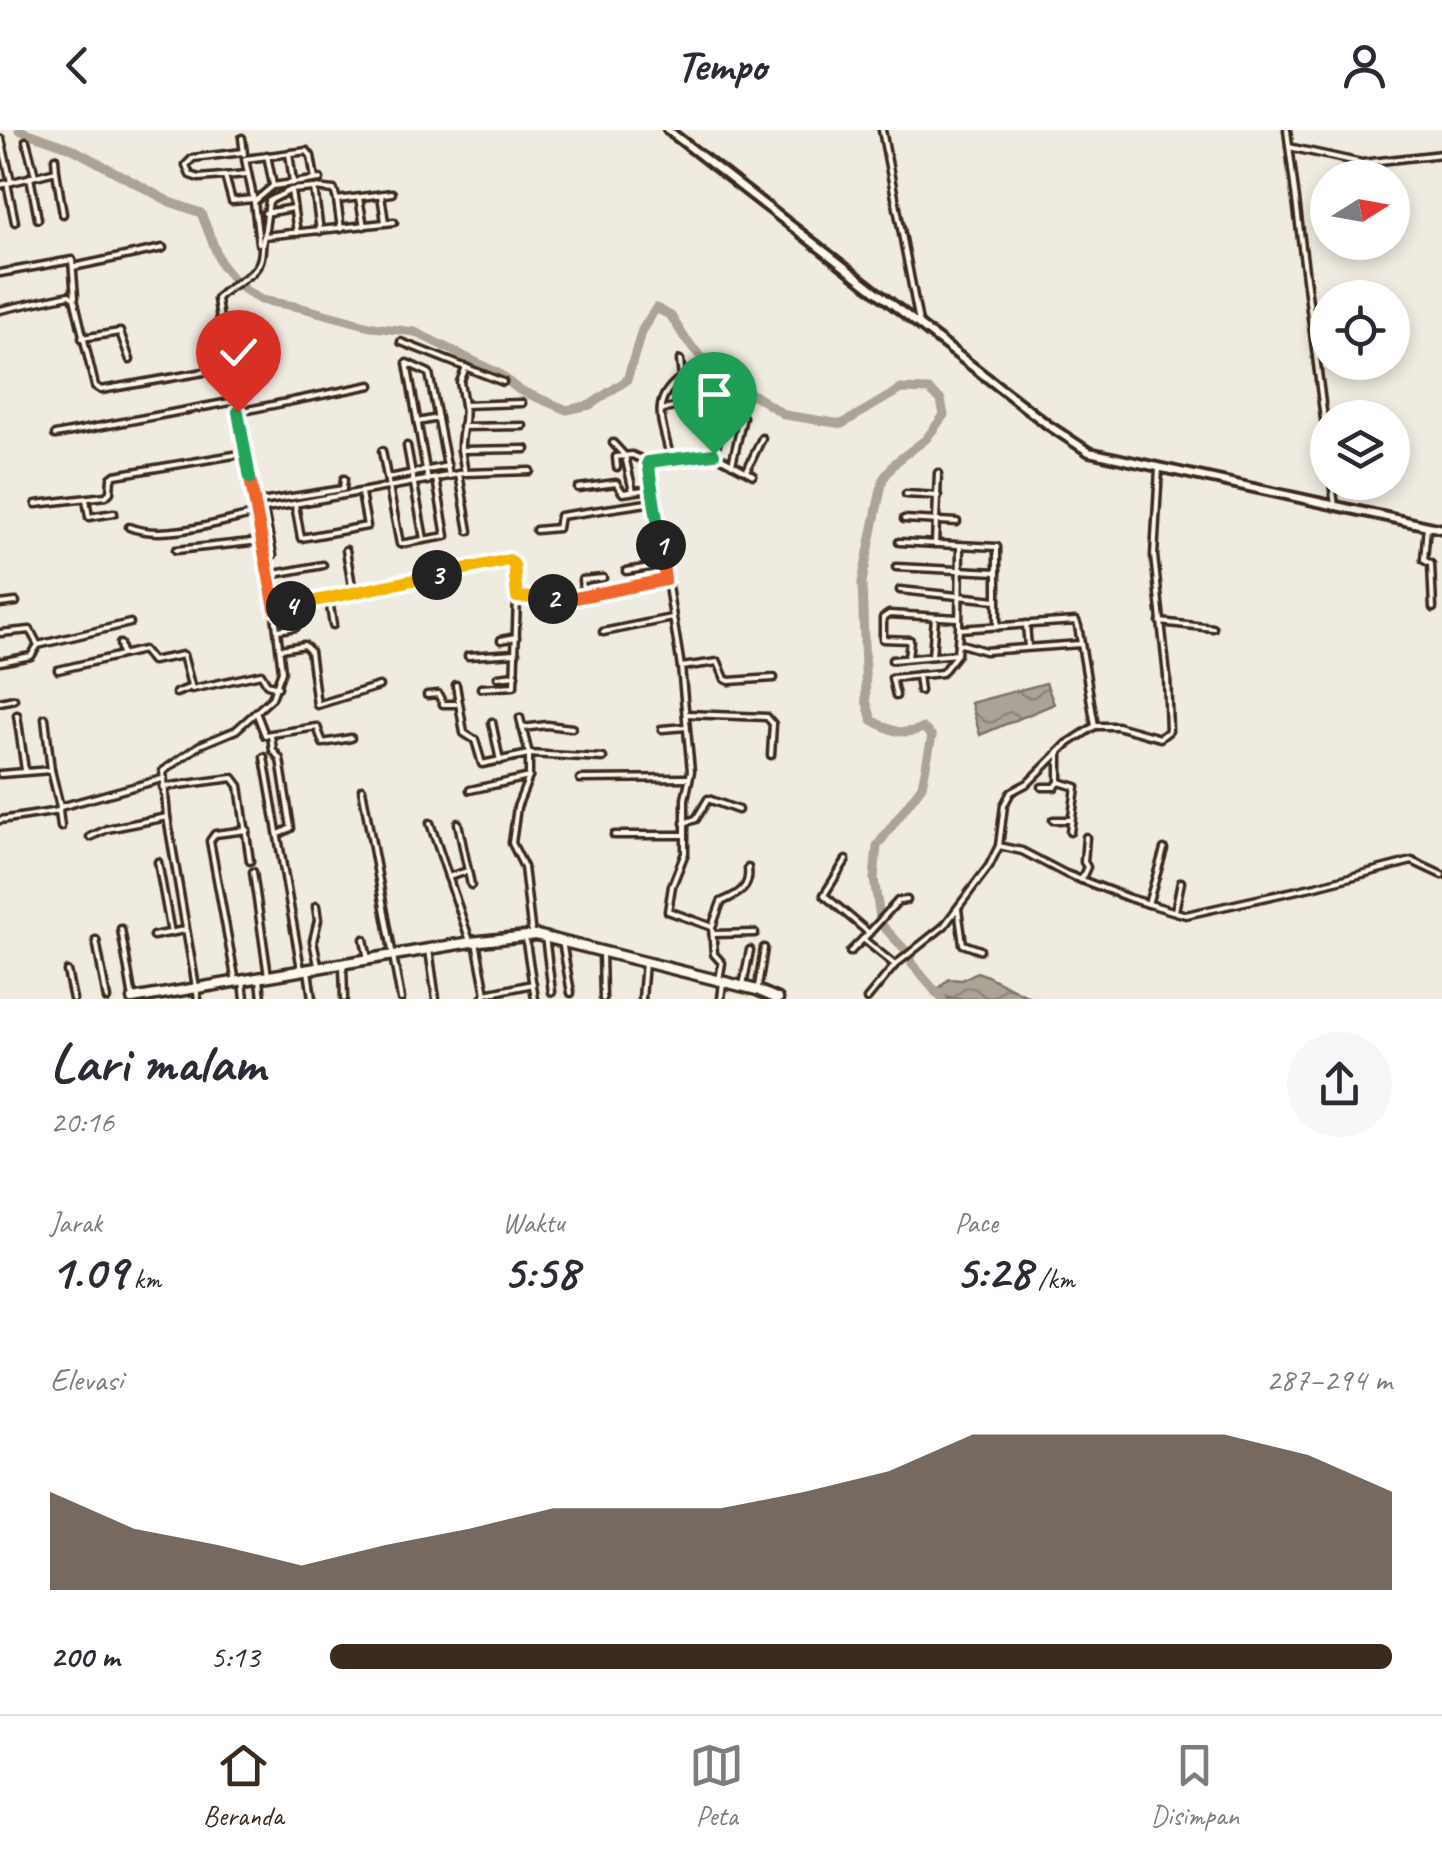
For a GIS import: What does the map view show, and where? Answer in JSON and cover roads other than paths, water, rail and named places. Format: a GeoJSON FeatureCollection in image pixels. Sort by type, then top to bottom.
{"type":"FeatureCollection","features":[{"type":"Feature","properties":{"kind":"main road"},"geometry":{"type":"LineString","coordinates":[[668,130],[1080,448],[1334,506],[1426,532],[1442,529]]}},
{"type":"Feature","properties":{"kind":"main road"},"geometry":{"type":"LineString","coordinates":[[132,999],[528,936],[545,936],[743,986],[778,999]]}},
{"type":"Feature","properties":{"kind":"street"},"geometry":{"type":"LineString","coordinates":[[882,130],[918,324]]}},
{"type":"Feature","properties":{"kind":"street"},"geometry":{"type":"LineString","coordinates":[[1287,130],[1322,400]]}},
{"type":"Feature","properties":{"kind":"street"},"geometry":{"type":"LineString","coordinates":[[242,138],[260,248]]}},
{"type":"Feature","properties":{"kind":"street"},"geometry":{"type":"LineString","coordinates":[[0,139],[15,222]]}},
{"type":"Feature","properties":{"kind":"street"},"geometry":{"type":"LineString","coordinates":[[26,141],[38,219]]}},
{"type":"Feature","properties":{"kind":"street"},"geometry":{"type":"LineString","coordinates":[[1290,147],[1362,163],[1442,154]]}},
{"type":"Feature","properties":{"kind":"street"},"geometry":{"type":"LineString","coordinates":[[247,174],[199,178],[190,174],[186,165],[194,158],[318,150]]}},
{"type":"Feature","properties":{"kind":"street"},"geometry":{"type":"LineString","coordinates":[[225,176],[232,202],[254,200],[273,186],[318,179],[310,152]]}},
{"type":"Feature","properties":{"kind":"street"},"geometry":{"type":"LineString","coordinates":[[289,153],[294,182]]}},
{"type":"Feature","properties":{"kind":"street"},"geometry":{"type":"LineString","coordinates":[[268,156],[273,186]]}},
{"type":"Feature","properties":{"kind":"street"},"geometry":{"type":"LineString","coordinates":[[55,158],[63,214]]}},
{"type":"Feature","properties":{"kind":"street"},"geometry":{"type":"LineString","coordinates":[[6,183],[56,171]]}},
{"type":"Feature","properties":{"kind":"street"},"geometry":{"type":"LineString","coordinates":[[314,188],[320,231]]}},
{"type":"Feature","properties":{"kind":"street"},"geometry":{"type":"LineString","coordinates":[[291,190],[297,232]]}},
{"type":"Feature","properties":{"kind":"street"},"geometry":{"type":"LineString","coordinates":[[198,999],[167,817],[164,768],[200,745],[232,732],[272,698],[282,670],[275,609],[217,299],[258,266],[269,201],[291,190],[334,190],[342,228]]}},
{"type":"Feature","properties":{"kind":"street"},"geometry":{"type":"LineString","coordinates":[[337,200],[392,192]]}},
{"type":"Feature","properties":{"kind":"street"},"geometry":{"type":"LineString","coordinates":[[380,195],[384,222]]}},
{"type":"Feature","properties":{"kind":"street"},"geometry":{"type":"LineString","coordinates":[[359,198],[364,226]]}},
{"type":"Feature","properties":{"kind":"street"},"geometry":{"type":"LineString","coordinates":[[265,213],[294,208]]}},
{"type":"Feature","properties":{"kind":"street"},"geometry":{"type":"LineString","coordinates":[[264,236],[394,222]]}},
{"type":"Feature","properties":{"kind":"street"},"geometry":{"type":"LineString","coordinates":[[74,267],[163,248]]}},
{"type":"Feature","properties":{"kind":"street"},"geometry":{"type":"LineString","coordinates":[[0,272],[70,260],[82,338],[95,386],[101,390],[227,368]]}},
{"type":"Feature","properties":{"kind":"street"},"geometry":{"type":"LineString","coordinates":[[0,310],[69,295],[74,298]]}},
{"type":"Feature","properties":{"kind":"street"},"geometry":{"type":"LineString","coordinates":[[82,338],[122,333],[130,360]]}},
{"type":"Feature","properties":{"kind":"street"},"geometry":{"type":"LineString","coordinates":[[400,342],[503,382]]}},
{"type":"Feature","properties":{"kind":"street"},"geometry":{"type":"LineString","coordinates":[[670,457],[661,410],[663,393],[682,377],[680,360]]}},
{"type":"Feature","properties":{"kind":"street"},"geometry":{"type":"LineString","coordinates":[[428,481],[407,363],[429,372],[450,476]]}},
{"type":"Feature","properties":{"kind":"street"},"geometry":{"type":"LineString","coordinates":[[466,368],[460,382],[466,419],[461,450],[469,531]]}},
{"type":"Feature","properties":{"kind":"street"},"geometry":{"type":"LineString","coordinates":[[238,412],[371,386]]}},
{"type":"Feature","properties":{"kind":"street"},"geometry":{"type":"LineString","coordinates":[[55,435],[235,401]]}},
{"type":"Feature","properties":{"kind":"street"},"geometry":{"type":"LineString","coordinates":[[714,454],[730,401]]}},
{"type":"Feature","properties":{"kind":"street"},"geometry":{"type":"LineString","coordinates":[[464,405],[522,403]]}},
{"type":"Feature","properties":{"kind":"street"},"geometry":{"type":"LineString","coordinates":[[661,410],[683,405]]}},
{"type":"Feature","properties":{"kind":"street"},"geometry":{"type":"LineString","coordinates":[[732,464],[743,416]]}},
{"type":"Feature","properties":{"kind":"street"},"geometry":{"type":"LineString","coordinates":[[416,422],[438,418]]}},
{"type":"Feature","properties":{"kind":"street"},"geometry":{"type":"LineString","coordinates":[[462,427],[522,426]]}},
{"type":"Feature","properties":{"kind":"street"},"geometry":{"type":"LineString","coordinates":[[746,472],[762,438]]}},
{"type":"Feature","properties":{"kind":"street"},"geometry":{"type":"LineString","coordinates":[[613,442],[625,456],[634,491]]}},
{"type":"Feature","properties":{"kind":"street"},"geometry":{"type":"LineString","coordinates":[[407,446],[424,540]]}},
{"type":"Feature","properties":{"kind":"street"},"geometry":{"type":"LineString","coordinates":[[461,450],[526,449]]}},
{"type":"Feature","properties":{"kind":"street"},"geometry":{"type":"LineString","coordinates":[[36,504],[108,494],[111,478],[115,476],[246,452]]}},
{"type":"Feature","properties":{"kind":"street"},"geometry":{"type":"LineString","coordinates":[[382,452],[400,544],[446,536],[436,479]]}},
{"type":"Feature","properties":{"kind":"street"},"geometry":{"type":"LineString","coordinates":[[616,467],[615,458],[625,456],[648,462],[714,454],[753,475]]}},
{"type":"Feature","properties":{"kind":"street"},"geometry":{"type":"LineString","coordinates":[[648,462],[681,666],[689,778],[683,862],[672,886],[668,911],[712,931],[755,933]]}},
{"type":"Feature","properties":{"kind":"street"},"geometry":{"type":"LineString","coordinates":[[388,479],[448,466]]}},
{"type":"Feature","properties":{"kind":"street"},"geometry":{"type":"LineString","coordinates":[[867,999],[896,965],[944,926],[958,909],[1000,846],[1006,798],[1028,783],[1079,735],[1093,728],[1117,726],[1154,738],[1166,736],[1170,719],[1168,676],[1154,556],[1159,468]]}},
{"type":"Feature","properties":{"kind":"street"},"geometry":{"type":"LineString","coordinates":[[128,526],[146,533],[202,526],[264,510],[450,476],[530,470]]}},
{"type":"Feature","properties":{"kind":"street"},"geometry":{"type":"LineString","coordinates":[[935,544],[938,473]]}},
{"type":"Feature","properties":{"kind":"street"},"geometry":{"type":"LineString","coordinates":[[254,502],[343,489],[344,479]]}},
{"type":"Feature","properties":{"kind":"street"},"geometry":{"type":"LineString","coordinates":[[578,488],[616,483],[621,492],[652,488]]}},
{"type":"Feature","properties":{"kind":"street"},"geometry":{"type":"LineString","coordinates":[[295,504],[301,538],[368,526],[361,492]]}},
{"type":"Feature","properties":{"kind":"street"},"geometry":{"type":"LineString","coordinates":[[906,494],[938,496]]}},
{"type":"Feature","properties":{"kind":"street"},"geometry":{"type":"LineString","coordinates":[[86,499],[90,517],[114,513]]}},
{"type":"Feature","properties":{"kind":"street"},"geometry":{"type":"LineString","coordinates":[[1334,500],[1334,506]]}},
{"type":"Feature","properties":{"kind":"street"},"geometry":{"type":"LineString","coordinates":[[536,530],[558,528],[558,518],[565,515],[654,502]]}},
{"type":"Feature","properties":{"kind":"street"},"geometry":{"type":"LineString","coordinates":[[264,510],[273,555]]}},
{"type":"Feature","properties":{"kind":"street"},"geometry":{"type":"LineString","coordinates":[[904,519],[957,522]]}},
{"type":"Feature","properties":{"kind":"street"},"geometry":{"type":"LineString","coordinates":[[1426,532],[1424,560],[1431,564],[1433,608]]}},
{"type":"Feature","properties":{"kind":"street"},"geometry":{"type":"LineString","coordinates":[[176,550],[261,540]]}},
{"type":"Feature","properties":{"kind":"street"},"geometry":{"type":"LineString","coordinates":[[898,542],[997,547],[997,627]]}},
{"type":"Feature","properties":{"kind":"street"},"geometry":{"type":"LineString","coordinates":[[896,696],[892,678],[945,671],[957,654],[960,546]]}},
{"type":"Feature","properties":{"kind":"street"},"geometry":{"type":"LineString","coordinates":[[346,550],[353,592]]}},
{"type":"Feature","properties":{"kind":"street"},"geometry":{"type":"LineString","coordinates":[[275,609],[509,560],[514,565],[517,597],[513,686],[480,688]]}},
{"type":"Feature","properties":{"kind":"street"},"geometry":{"type":"LineString","coordinates":[[268,575],[323,565]]}},
{"type":"Feature","properties":{"kind":"street"},"geometry":{"type":"LineString","coordinates":[[626,571],[663,565]]}},
{"type":"Feature","properties":{"kind":"street"},"geometry":{"type":"LineString","coordinates":[[896,567],[998,572]]}},
{"type":"Feature","properties":{"kind":"street"},"geometry":{"type":"LineString","coordinates":[[584,596],[582,580],[603,578]]}},
{"type":"Feature","properties":{"kind":"street"},"geometry":{"type":"LineString","coordinates":[[517,597],[524,600],[584,596],[665,580]]}},
{"type":"Feature","properties":{"kind":"street"},"geometry":{"type":"LineString","coordinates":[[1432,588],[1442,588]]}},
{"type":"Feature","properties":{"kind":"street"},"geometry":{"type":"LineString","coordinates":[[900,590],[996,600]]}},
{"type":"Feature","properties":{"kind":"street"},"geometry":{"type":"LineString","coordinates":[[328,599],[333,625]]}},
{"type":"Feature","properties":{"kind":"street"},"geometry":{"type":"LineString","coordinates":[[0,604],[16,602]]}},
{"type":"Feature","properties":{"kind":"street"},"geometry":{"type":"LineString","coordinates":[[908,658],[910,640],[883,639],[883,618],[890,614],[958,618]]}},
{"type":"Feature","properties":{"kind":"street"},"geometry":{"type":"LineString","coordinates":[[932,656],[935,617]]}},
{"type":"Feature","properties":{"kind":"street"},"geometry":{"type":"LineString","coordinates":[[602,632],[672,618]]}},
{"type":"Feature","properties":{"kind":"street"},"geometry":{"type":"LineString","coordinates":[[959,629],[1072,620],[1078,626],[1093,728]]}},
{"type":"Feature","properties":{"kind":"street"},"geometry":{"type":"LineString","coordinates":[[1160,622],[1213,628]]}},
{"type":"Feature","properties":{"kind":"street"},"geometry":{"type":"LineString","coordinates":[[0,662],[31,656],[38,645],[130,623]]}},
{"type":"Feature","properties":{"kind":"street"},"geometry":{"type":"LineString","coordinates":[[1026,624],[1028,648]]}},
{"type":"Feature","properties":{"kind":"street"},"geometry":{"type":"LineString","coordinates":[[278,630],[296,627]]}},
{"type":"Feature","properties":{"kind":"street"},"geometry":{"type":"LineString","coordinates":[[0,633],[30,630],[38,645]]}},
{"type":"Feature","properties":{"kind":"street"},"geometry":{"type":"LineString","coordinates":[[500,640],[516,637]]}},
{"type":"Feature","properties":{"kind":"street"},"geometry":{"type":"LineString","coordinates":[[958,643],[986,651],[1080,644]]}},
{"type":"Feature","properties":{"kind":"street"},"geometry":{"type":"LineString","coordinates":[[120,644],[122,654]]}},
{"type":"Feature","properties":{"kind":"street"},"geometry":{"type":"LineString","coordinates":[[281,648],[304,646],[310,650],[317,705],[378,686]]}},
{"type":"Feature","properties":{"kind":"street"},"geometry":{"type":"LineString","coordinates":[[58,670],[137,651],[145,651],[152,660],[183,655],[189,688]]}},
{"type":"Feature","properties":{"kind":"street"},"geometry":{"type":"LineString","coordinates":[[468,656],[516,653]]}},
{"type":"Feature","properties":{"kind":"street"},"geometry":{"type":"LineString","coordinates":[[892,660],[957,654]]}},
{"type":"Feature","properties":{"kind":"street"},"geometry":{"type":"LineString","coordinates":[[681,666],[718,662],[729,681],[774,678]]}},
{"type":"Feature","properties":{"kind":"street"},"geometry":{"type":"LineString","coordinates":[[176,694],[262,674],[267,684],[277,688]]}},
{"type":"Feature","properties":{"kind":"street"},"geometry":{"type":"LineString","coordinates":[[498,676],[515,675]]}},
{"type":"Feature","properties":{"kind":"street"},"geometry":{"type":"LineString","coordinates":[[918,675],[920,691]]}},
{"type":"Feature","properties":{"kind":"street"},"geometry":{"type":"LineString","coordinates":[[456,686],[464,734],[474,740],[480,762],[530,754],[603,758]]}},
{"type":"Feature","properties":{"kind":"street"},"geometry":{"type":"LineString","coordinates":[[428,695],[438,694],[446,705],[458,704]]}},
{"type":"Feature","properties":{"kind":"street"},"geometry":{"type":"LineString","coordinates":[[0,702],[14,699]]}},
{"type":"Feature","properties":{"kind":"street"},"geometry":{"type":"LineString","coordinates":[[256,712],[263,732],[271,736],[318,727],[323,743],[351,738]]}},
{"type":"Feature","properties":{"kind":"street"},"geometry":{"type":"LineString","coordinates":[[686,714],[767,718],[773,724],[771,755]]}},
{"type":"Feature","properties":{"kind":"street"},"geometry":{"type":"LineString","coordinates":[[17,715],[26,772]]}},
{"type":"Feature","properties":{"kind":"street"},"geometry":{"type":"LineString","coordinates":[[45,718],[61,827]]}},
{"type":"Feature","properties":{"kind":"street"},"geometry":{"type":"LineString","coordinates":[[520,718],[530,754],[529,777],[517,807],[512,843],[524,867],[535,999]]}},
{"type":"Feature","properties":{"kind":"street"},"geometry":{"type":"LineString","coordinates":[[492,722],[500,761]]}},
{"type":"Feature","properties":{"kind":"street"},"geometry":{"type":"LineString","coordinates":[[662,728],[686,727]]}},
{"type":"Feature","properties":{"kind":"street"},"geometry":{"type":"LineString","coordinates":[[522,728],[572,728]]}},
{"type":"Feature","properties":{"kind":"street"},"geometry":{"type":"LineString","coordinates":[[271,736],[280,758],[291,828],[276,835]]}},
{"type":"Feature","properties":{"kind":"street"},"geometry":{"type":"LineString","coordinates":[[1042,787],[1055,788],[1059,782],[1059,753]]}},
{"type":"Feature","properties":{"kind":"street"},"geometry":{"type":"LineString","coordinates":[[264,757],[276,835],[312,999]]}},
{"type":"Feature","properties":{"kind":"street"},"geometry":{"type":"LineString","coordinates":[[0,774],[50,770]]}},
{"type":"Feature","properties":{"kind":"street"},"geometry":{"type":"LineString","coordinates":[[470,790],[529,777]]}},
{"type":"Feature","properties":{"kind":"street"},"geometry":{"type":"LineString","coordinates":[[163,786],[233,778],[239,786],[250,860]]}},
{"type":"Feature","properties":{"kind":"street"},"geometry":{"type":"LineString","coordinates":[[580,779],[689,778]]}},
{"type":"Feature","properties":{"kind":"street"},"geometry":{"type":"LineString","coordinates":[[0,820],[59,809],[162,779]]}},
{"type":"Feature","properties":{"kind":"street"},"geometry":{"type":"LineString","coordinates":[[1059,782],[1076,787],[1070,832]]}},
{"type":"Feature","properties":{"kind":"street"},"geometry":{"type":"LineString","coordinates":[[362,789],[401,999]]}},
{"type":"Feature","properties":{"kind":"street"},"geometry":{"type":"LineString","coordinates":[[684,823],[696,819],[708,800],[738,810]]}},
{"type":"Feature","properties":{"kind":"street"},"geometry":{"type":"LineString","coordinates":[[90,838],[107,829],[167,817]]}},
{"type":"Feature","properties":{"kind":"street"},"geometry":{"type":"LineString","coordinates":[[1053,820],[1072,820]]}},
{"type":"Feature","properties":{"kind":"street"},"geometry":{"type":"LineString","coordinates":[[430,822],[446,877],[474,942],[484,996],[533,984]]}},
{"type":"Feature","properties":{"kind":"street"},"geometry":{"type":"LineString","coordinates":[[458,823],[472,885]]}},
{"type":"Feature","properties":{"kind":"street"},"geometry":{"type":"LineString","coordinates":[[245,999],[210,840],[215,834],[247,830]]}},
{"type":"Feature","properties":{"kind":"street"},"geometry":{"type":"LineString","coordinates":[[614,834],[683,835]]}},
{"type":"Feature","properties":{"kind":"street"},"geometry":{"type":"LineString","coordinates":[[1081,880],[1087,867],[1086,837]]}},
{"type":"Feature","properties":{"kind":"street"},"geometry":{"type":"LineString","coordinates":[[1000,846],[1022,851],[1081,880],[1175,913],[1200,914],[1412,860],[1442,874]]}},
{"type":"Feature","properties":{"kind":"street"},"geometry":{"type":"LineString","coordinates":[[1148,904],[1164,849]]}},
{"type":"Feature","properties":{"kind":"street"},"geometry":{"type":"LineString","coordinates":[[846,860],[824,895],[869,933]]}},
{"type":"Feature","properties":{"kind":"street"},"geometry":{"type":"LineString","coordinates":[[158,862],[170,933]]}},
{"type":"Feature","properties":{"kind":"street"},"geometry":{"type":"LineString","coordinates":[[721,999],[722,962],[714,954],[712,931],[721,902],[740,896],[748,880],[748,868]]}},
{"type":"Feature","properties":{"kind":"street"},"geometry":{"type":"LineString","coordinates":[[253,872],[264,978],[262,999]]}},
{"type":"Feature","properties":{"kind":"street"},"geometry":{"type":"LineString","coordinates":[[446,877],[468,872]]}},
{"type":"Feature","properties":{"kind":"street"},"geometry":{"type":"LineString","coordinates":[[1175,913],[1181,882]]}},
{"type":"Feature","properties":{"kind":"street"},"geometry":{"type":"LineString","coordinates":[[850,952],[900,899],[908,900]]}},
{"type":"Feature","properties":{"kind":"street"},"geometry":{"type":"LineString","coordinates":[[316,906],[318,920],[313,941],[318,968]]}},
{"type":"Feature","properties":{"kind":"street"},"geometry":{"type":"LineString","coordinates":[[958,909],[963,944],[980,950]]}},
{"type":"Feature","properties":{"kind":"street"},"geometry":{"type":"LineString","coordinates":[[121,929],[132,999]]}},
{"type":"Feature","properties":{"kind":"street"},"geometry":{"type":"LineString","coordinates":[[152,936],[186,930]]}},
{"type":"Feature","properties":{"kind":"street"},"geometry":{"type":"LineString","coordinates":[[545,936],[552,992]]}},
{"type":"Feature","properties":{"kind":"street"},"geometry":{"type":"LineString","coordinates":[[364,939],[368,960]]}},
{"type":"Feature","properties":{"kind":"street"},"geometry":{"type":"LineString","coordinates":[[863,939],[896,965]]}},
{"type":"Feature","properties":{"kind":"street"},"geometry":{"type":"LineString","coordinates":[[96,940],[107,999]]}},
{"type":"Feature","properties":{"kind":"street"},"geometry":{"type":"LineString","coordinates":[[562,942],[571,993]]}},
{"type":"Feature","properties":{"kind":"street"},"geometry":{"type":"LineString","coordinates":[[757,990],[764,948]]}},
{"type":"Feature","properties":{"kind":"street"},"geometry":{"type":"LineString","coordinates":[[429,950],[436,999]]}},
{"type":"Feature","properties":{"kind":"street"},"geometry":{"type":"LineString","coordinates":[[743,986],[750,950]]}},
{"type":"Feature","properties":{"kind":"street"},"geometry":{"type":"LineString","coordinates":[[602,952],[603,999]]}},
{"type":"Feature","properties":{"kind":"street"},"geometry":{"type":"LineString","coordinates":[[642,999],[645,962]]}},
{"type":"Feature","properties":{"kind":"street"},"geometry":{"type":"LineString","coordinates":[[343,964],[344,999]]}},
{"type":"Feature","properties":{"kind":"street"},"geometry":{"type":"LineString","coordinates":[[67,971],[72,999]]}},
{"type":"Feature","properties":{"kind":"water"},"geometry":{"type":"Polygon","coordinates":[[[1046,683],[1054,704],[980,735],[971,703],[1046,683]]]}},
{"type":"Feature","properties":{"kind":"water"},"geometry":{"type":"Polygon","coordinates":[[[977,972],[1033,999],[939,999],[933,994],[949,979],[962,980],[977,972]]]}},
{"type":"Feature","properties":{"kind":"waterway"},"geometry":{"type":"LineString","coordinates":[[19,130],[71,148],[170,202],[201,213],[221,264],[239,286],[261,300],[373,327],[415,332],[498,373],[519,390],[567,410],[590,405],[627,380],[642,330],[656,308],[671,316],[710,367],[785,415],[842,424],[901,389],[929,390],[941,400],[944,415],[926,439],[896,462],[883,479],[862,582],[866,700],[872,720],[897,731],[923,728],[932,736],[922,786],[877,846],[874,879],[881,924],[942,999]]}}]}
